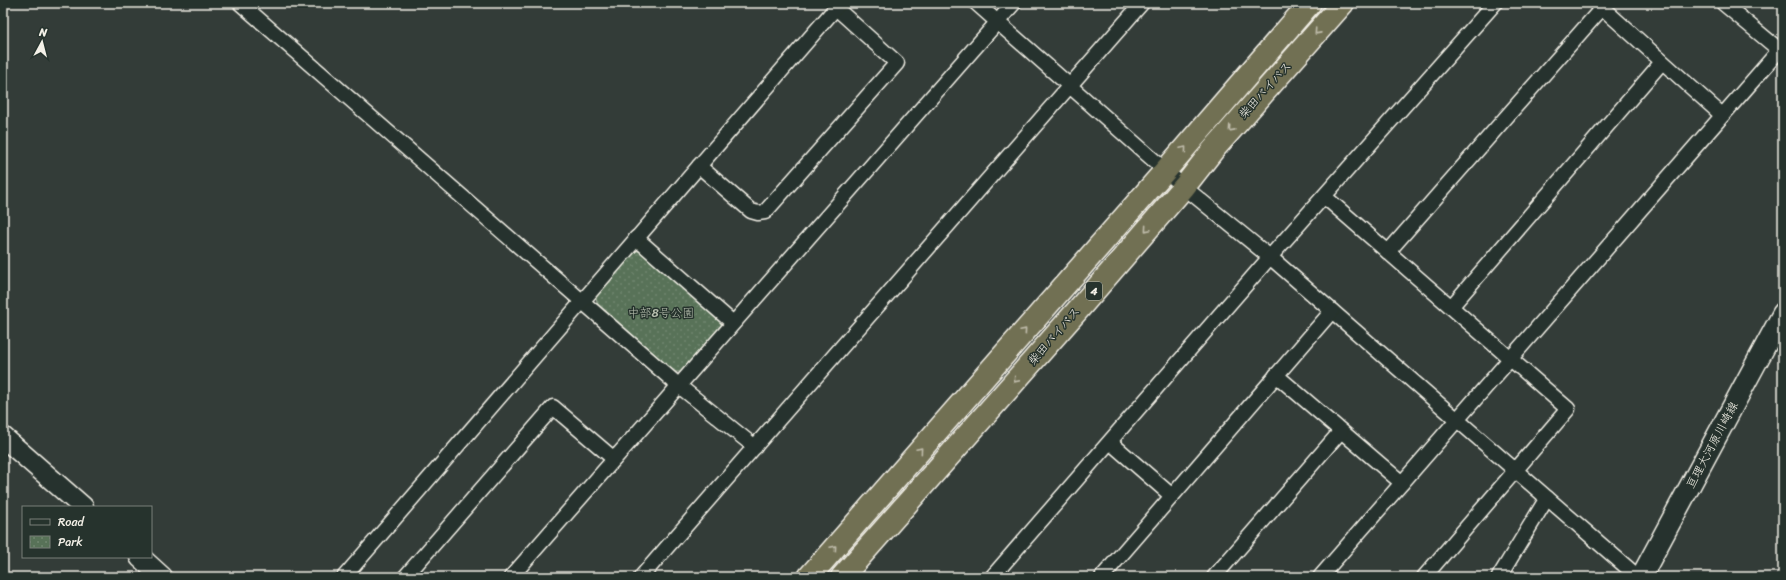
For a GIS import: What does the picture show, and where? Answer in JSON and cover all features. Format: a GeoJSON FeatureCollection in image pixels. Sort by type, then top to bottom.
{"type":"FeatureCollection","features":[{"type":"Feature","properties":{"kind":"highway","name":"柴田バイパス"},"geometry":{"type":"LineString","coordinates":[[809,577],[1165,171],[1310,3]]}},
{"type":"Feature","properties":{"kind":"highway","name":"柴田バイパス"},"geometry":{"type":"LineString","coordinates":[[842,577],[1076,312],[1213,150],[1343,3]]}},
{"type":"Feature","properties":{"kind":"street"},"geometry":{"type":"LineString","coordinates":[[240,3],[583,300],[678,385],[755,447]]}},
{"type":"Feature","properties":{"kind":"street"},"geometry":{"type":"LineString","coordinates":[[976,3],[1165,171],[1270,257],[1638,577]]}},
{"type":"Feature","properties":{"kind":"street"},"geometry":{"type":"LineString","coordinates":[[512,577],[733,322],[1014,3]]}},
{"type":"Feature","properties":{"kind":"street"},"geometry":{"type":"LineString","coordinates":[[641,577],[1142,3]]}},
{"type":"Feature","properties":{"kind":"street"},"geometry":{"type":"LineString","coordinates":[[992,577],[1270,257],[1325,197],[1495,3]]}},
{"type":"Feature","properties":{"kind":"street"},"geometry":{"type":"LineString","coordinates":[[1320,577],[1722,115],[1782,50],[1723,3]]}},
{"type":"Feature","properties":{"kind":"street"},"geometry":{"type":"LineString","coordinates":[[1388,252],[1599,5],[1722,115]]}},
{"type":"Feature","properties":{"kind":"street"},"geometry":{"type":"LineString","coordinates":[[344,577],[636,238],[838,6],[897,63],[766,212],[758,213],[751,211],[699,166]]}},
{"type":"Feature","properties":{"kind":"street"},"geometry":{"type":"LineString","coordinates":[[1451,307],[1662,62]]}},
{"type":"Feature","properties":{"kind":"street"},"geometry":{"type":"LineString","coordinates":[[1325,197],[1568,409],[1424,577]]}},
{"type":"Feature","properties":{"kind":"street"},"geometry":{"type":"LineString","coordinates":[[636,238],[733,322]]}},
{"type":"Feature","properties":{"kind":"street"},"geometry":{"type":"LineString","coordinates":[[1102,577],[1332,311]]}},
{"type":"Feature","properties":{"kind":"street","name":"亘理大河原川崎線"},"geometry":{"type":"LineString","coordinates":[[1641,577],[1783,313]]}},
{"type":"Feature","properties":{"kind":"street"},"geometry":{"type":"LineString","coordinates":[[1276,376],[1402,483]]}},
{"type":"Feature","properties":{"kind":"street"},"geometry":{"type":"LineString","coordinates":[[405,577],[553,407],[614,459]]}},
{"type":"Feature","properties":{"kind":"street"},"geometry":{"type":"LineString","coordinates":[[1214,577],[1341,431]]}},
{"type":"Feature","properties":{"kind":"street"},"geometry":{"type":"LineString","coordinates":[[3,437],[82,506]]}},
{"type":"Feature","properties":{"kind":"street"},"geometry":{"type":"LineString","coordinates":[[1110,442],[1172,496]]}},
{"type":"Feature","properties":{"kind":"street"},"geometry":{"type":"LineString","coordinates":[[1499,577],[1547,498]]}},
{"type":"Feature","properties":{"kind":"street"},"geometry":{"type":"LineString","coordinates":[[141,558],[162,577]]}},
{"type":"Feature","properties":{"kind":"green space","name":"中部8号公園"},"geometry":{"type":"Polygon","coordinates":[[[635,251],[641,251],[721,320],[721,325],[680,372],[675,372],[597,303],[596,296],[635,251]]]}}]}
